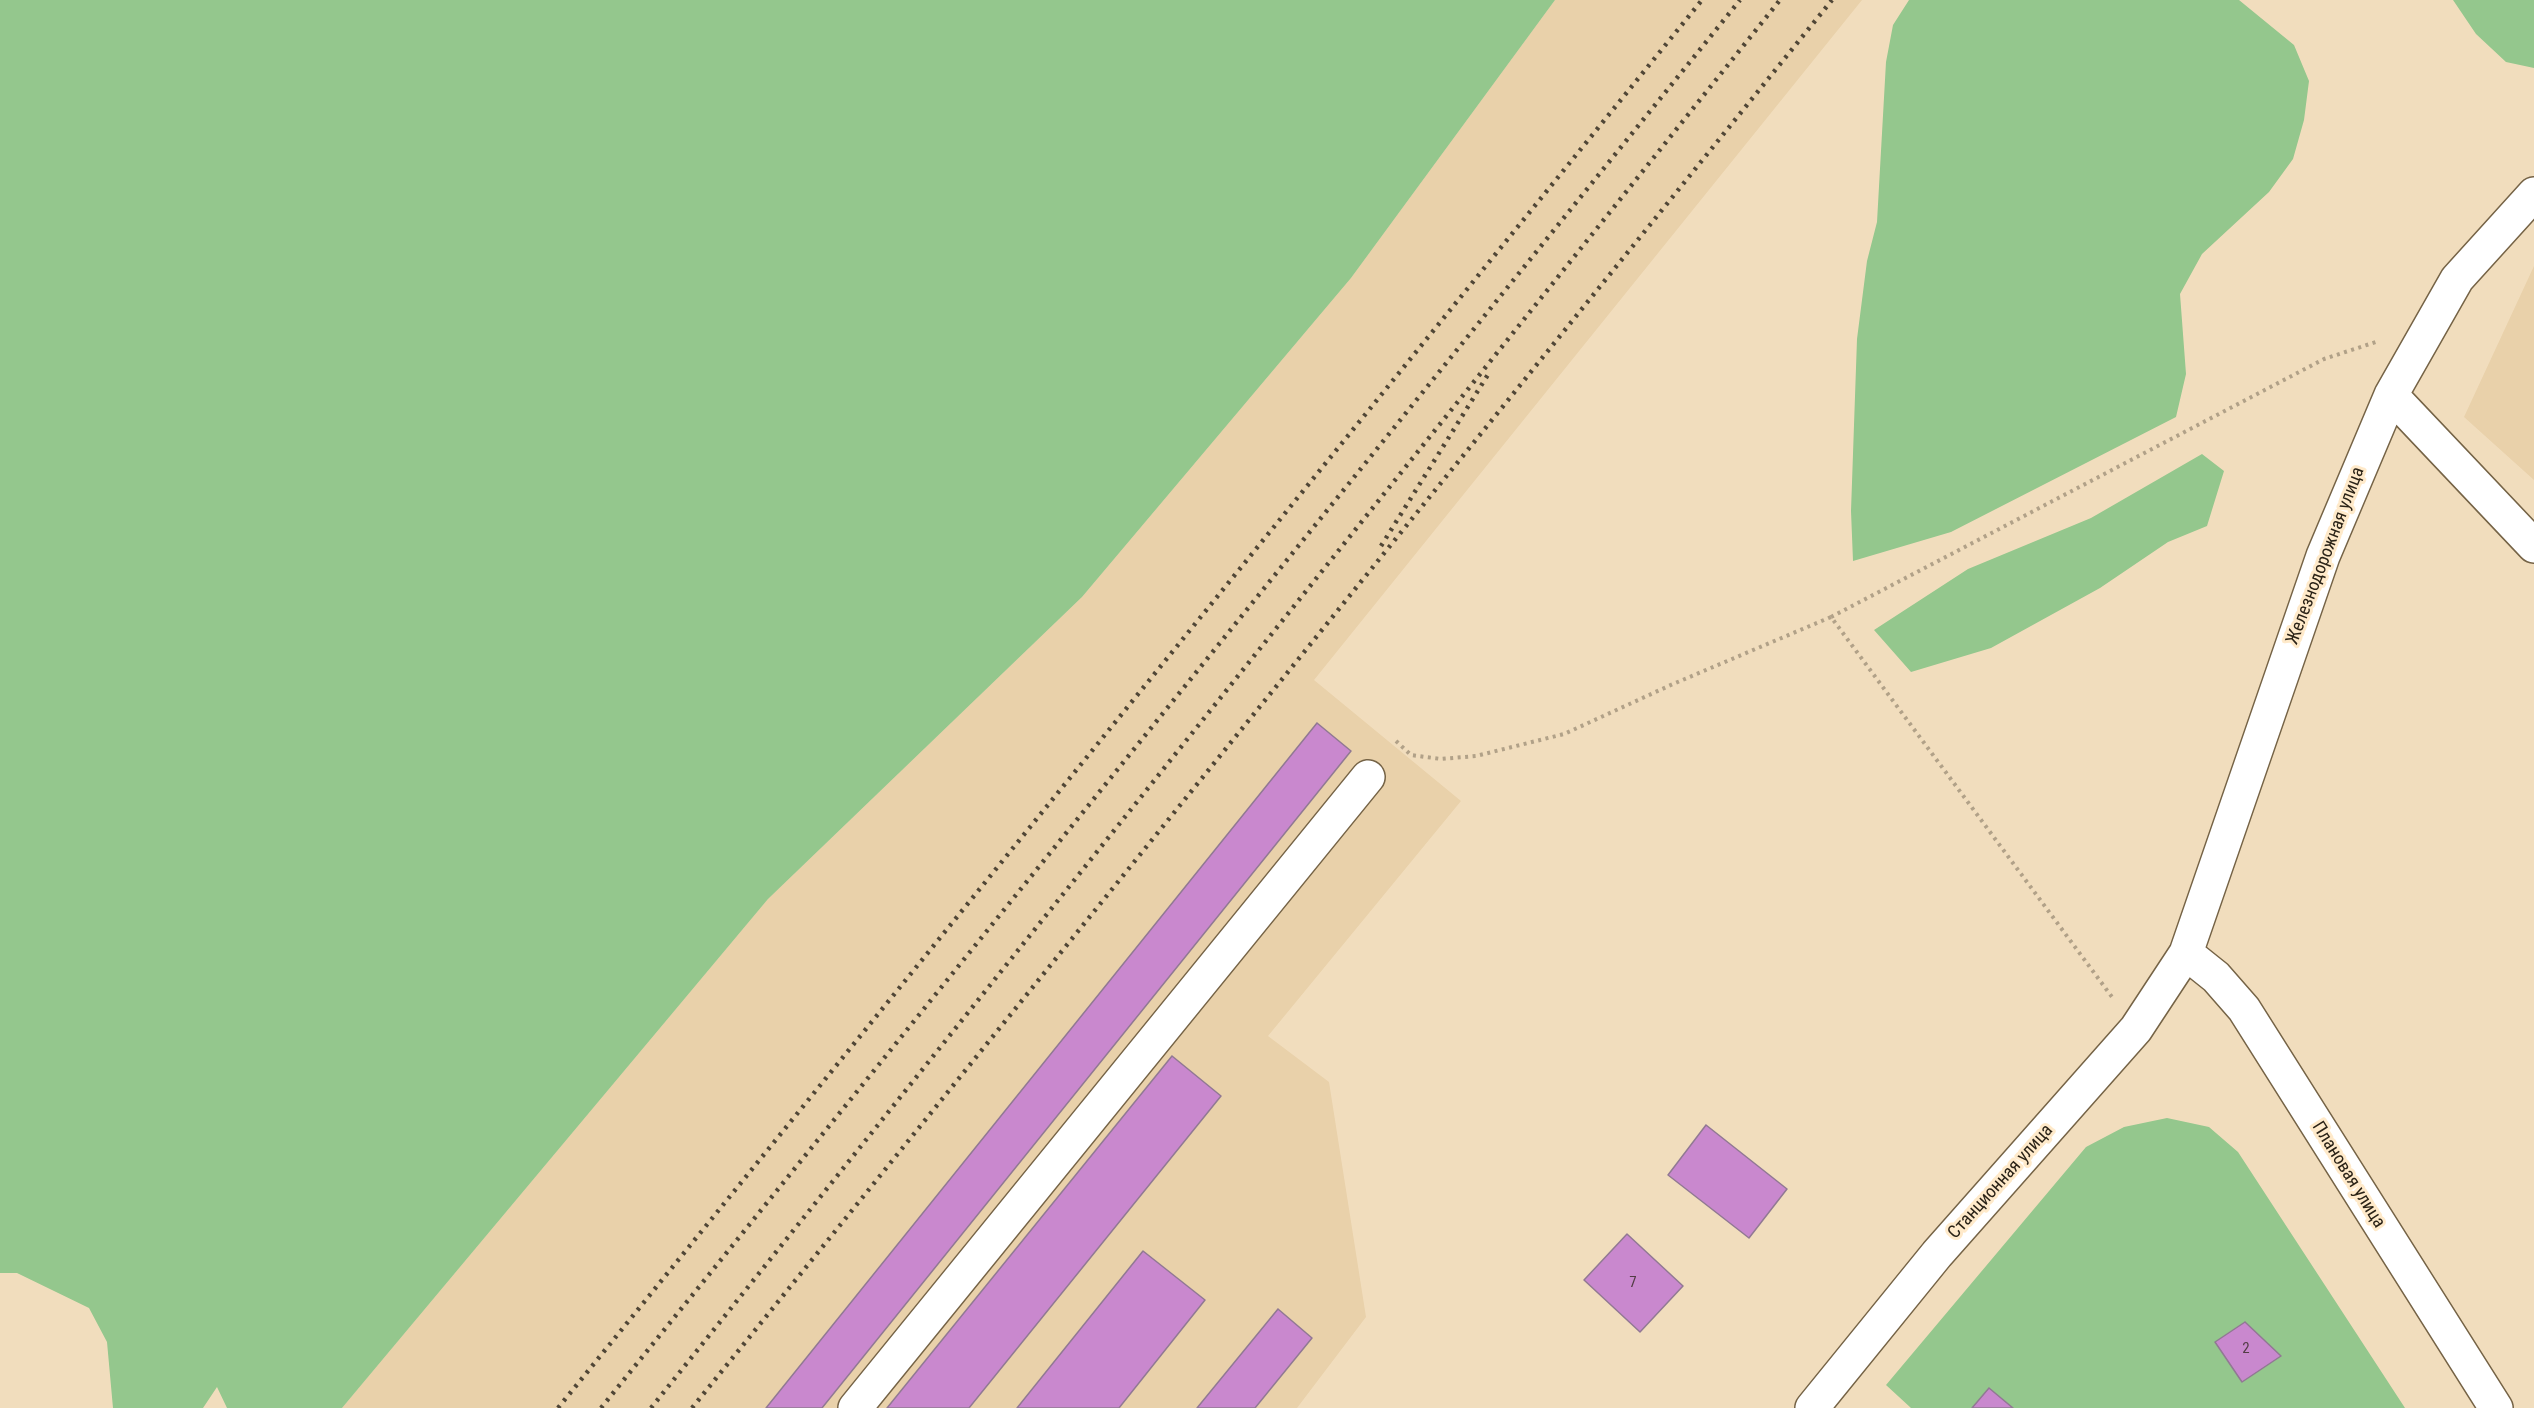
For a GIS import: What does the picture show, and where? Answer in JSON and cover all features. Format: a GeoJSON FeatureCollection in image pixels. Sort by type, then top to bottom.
{"type":"FeatureCollection","features":[{"type":"Feature","properties":{"kind":"street","name":"Железнодорожная улица"},"geometry":{"type":"LineString","coordinates":[[2186,953],[2323,556],[2391,395],[2457,279],[2534,194]]}},
{"type":"Feature","properties":{"kind":"street"},"geometry":{"type":"LineString","coordinates":[[2391,395],[2534,546]]}},
{"type":"Feature","properties":{"kind":"street"},"geometry":{"type":"LineString","coordinates":[[855,1408],[1368,777]]}},
{"type":"Feature","properties":{"kind":"street","name":"Станционная улица"},"geometry":{"type":"LineString","coordinates":[[1812,1408],[1937,1254],[2136,1029],[2186,953]]}},
{"type":"Feature","properties":{"kind":"street","name":"Плановая улица"},"geometry":{"type":"LineString","coordinates":[[2186,953],[2216,977],[2244,1009],[2496,1408]]}},
{"type":"Feature","properties":{"kind":"path"},"geometry":{"type":"LineString","coordinates":[[1396,741],[1411,755],[1441,759],[1476,756],[1564,734],[1673,684],[1831,617],[2324,359],[2431,324]]}},
{"type":"Feature","properties":{"kind":"path"},"geometry":{"type":"LineString","coordinates":[[1831,617],[2136,1029]]}},
{"type":"Feature","properties":{"kind":"shaded area"},"geometry":{"type":"Polygon","coordinates":[[[1555,0],[1862,0],[1314,680],[1461,801],[1268,1036],[1329,1082],[1366,1317],[1297,1408],[342,1408],[768,899],[1082,597],[1351,278],[1555,0]]]}},
{"type":"Feature","properties":{"kind":"shaded area"},"geometry":{"type":"Polygon","coordinates":[[[2534,266],[2534,480],[2464,417],[2534,266]]]}},
{"type":"Feature","properties":{"kind":"green space"},"geometry":{"type":"Polygon","coordinates":[[[0,0],[1555,0],[1351,278],[1082,597],[768,899],[342,1408],[227,1408],[217,1387],[203,1408],[113,1408],[107,1342],[89,1308],[17,1273],[0,1273],[0,0]]]}},
{"type":"Feature","properties":{"kind":"green space"},"geometry":{"type":"Polygon","coordinates":[[[1909,0],[2239,0],[2294,45],[2309,81],[2304,120],[2293,159],[2269,192],[2202,254],[2180,294],[2186,374],[2176,417],[1951,532],[1853,561],[1851,511],[1857,339],[1867,261],[1877,222],[1886,62],[1893,25],[1909,0]]]}},
{"type":"Feature","properties":{"kind":"green space"},"geometry":{"type":"Polygon","coordinates":[[[2453,0],[2534,0],[2534,68],[2506,62],[2476,34],[2453,0]]]}},
{"type":"Feature","properties":{"kind":"green space"},"geometry":{"type":"Polygon","coordinates":[[[2202,454],[2224,471],[2207,526],[2168,542],[2100,588],[1991,648],[1911,672],[1874,630],[1968,569],[2091,518],[2202,454]]]}},
{"type":"Feature","properties":{"kind":"green space"},"geometry":{"type":"Polygon","coordinates":[[[2167,1118],[2209,1127],[2238,1152],[2405,1408],[1911,1408],[1886,1385],[2086,1147],[2124,1127],[2167,1118]]]}},
{"type":"Feature","properties":{"kind":"building"},"geometry":{"type":"Polygon","coordinates":[[[1317,723],[1351,751],[822,1408],[766,1408],[1317,723]]]}},
{"type":"Feature","properties":{"kind":"building"},"geometry":{"type":"Polygon","coordinates":[[[1172,1056],[1221,1096],[969,1408],[887,1408],[1172,1056]]]}},
{"type":"Feature","properties":{"kind":"building"},"geometry":{"type":"Polygon","coordinates":[[[1706,1125],[1787,1189],[1749,1238],[1668,1175],[1706,1125]]]}},
{"type":"Feature","properties":{"kind":"building"},"geometry":{"type":"Polygon","coordinates":[[[1627,1234],[1683,1286],[1640,1332],[1584,1280],[1627,1234]]]}},
{"type":"Feature","properties":{"kind":"building"},"geometry":{"type":"Polygon","coordinates":[[[1143,1251],[1205,1300],[1119,1408],[1017,1408],[1143,1251]]]}},
{"type":"Feature","properties":{"kind":"building"},"geometry":{"type":"Polygon","coordinates":[[[1278,1309],[1312,1338],[1255,1408],[1197,1408],[1278,1309]]]}},
{"type":"Feature","properties":{"kind":"building"},"geometry":{"type":"Polygon","coordinates":[[[2245,1322],[2281,1356],[2242,1382],[2215,1342],[2245,1322]]]}},
{"type":"Feature","properties":{"kind":"building"},"geometry":{"type":"Polygon","coordinates":[[[1989,1388],[2013,1408],[1972,1408],[1989,1388]]]}},
{"type":"Feature","properties":{"kind":"railway"},"geometry":{"type":"LineString","coordinates":[[558,1408],[1702,0]]}},
{"type":"Feature","properties":{"kind":"railway"},"geometry":{"type":"LineString","coordinates":[[601,1408],[1740,0]]}},
{"type":"Feature","properties":{"kind":"railway"},"geometry":{"type":"LineString","coordinates":[[651,1408],[1780,0]]}},
{"type":"Feature","properties":{"kind":"railway"},"geometry":{"type":"LineString","coordinates":[[692,1408],[1832,0]]}},
{"type":"Feature","properties":{"kind":"railway"},"geometry":{"type":"LineString","coordinates":[[1381,546],[1489,373]]}}]}
